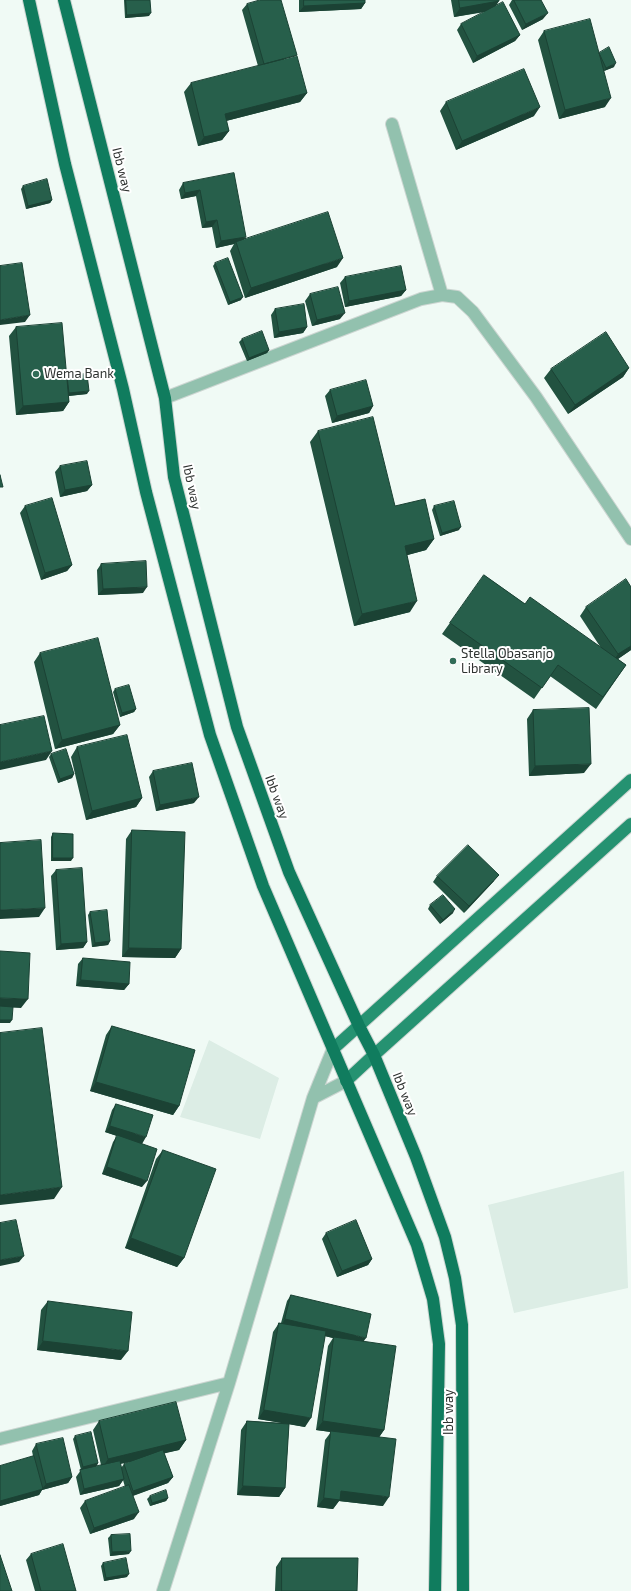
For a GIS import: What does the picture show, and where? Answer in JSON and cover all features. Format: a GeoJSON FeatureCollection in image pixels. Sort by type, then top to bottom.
{"type":"FeatureCollection","features":[{"type":"Feature","properties":{"kind":"highway"},"geometry":{"type":"LineString","coordinates":[[29,0],[65,164],[122,389],[146,492],[210,735],[263,886],[346,1081],[387,1171],[417,1245],[433,1299],[439,1344],[435,1591]]}},
{"type":"Feature","properties":{"kind":"highway","name":"Ibb way"},"geometry":{"type":"LineString","coordinates":[[64,0],[165,398],[174,477],[237,727],[289,872],[374,1055],[416,1157],[445,1237],[455,1278],[462,1325],[463,1591]]}},
{"type":"Feature","properties":{"kind":"main road"},"geometry":{"type":"LineString","coordinates":[[333,1049],[631,780]]}},
{"type":"Feature","properties":{"kind":"main road"},"geometry":{"type":"LineString","coordinates":[[346,1081],[631,824]]}},
{"type":"Feature","properties":{"kind":"street"},"geometry":{"type":"LineString","coordinates":[[392,124],[442,295]]}},
{"type":"Feature","properties":{"kind":"street"},"geometry":{"type":"LineString","coordinates":[[165,398],[421,299],[442,295],[457,297],[473,312],[536,397],[631,539]]}},
{"type":"Feature","properties":{"kind":"street"},"geometry":{"type":"LineString","coordinates":[[163,1591],[229,1383],[313,1098],[333,1049]]}},
{"type":"Feature","properties":{"kind":"street"},"geometry":{"type":"LineString","coordinates":[[313,1098],[346,1081]]}},
{"type":"Feature","properties":{"kind":"street"},"geometry":{"type":"LineString","coordinates":[[0,1439],[229,1383]]}},
{"type":"Feature","properties":{"kind":"shaded area"},"geometry":{"type":"Polygon","coordinates":[[[209,1040],[279,1078],[260,1139],[180,1117],[209,1040]]]}},
{"type":"Feature","properties":{"kind":"shaded area"},"geometry":{"type":"Polygon","coordinates":[[[624,1171],[628,1288],[514,1313],[488,1205],[624,1171]]]}},
{"type":"Feature","properties":{"kind":"building"},"geometry":{"type":"Polygon","coordinates":[[[126,0],[150,0],[151,13],[127,15],[126,0]]]}},
{"type":"Feature","properties":{"kind":"building"},"geometry":{"type":"Polygon","coordinates":[[[260,0],[281,0],[297,55],[264,64],[247,4],[260,0]]]}},
{"type":"Feature","properties":{"kind":"building"},"geometry":{"type":"Polygon","coordinates":[[[304,0],[365,0],[365,3],[304,6],[304,0]]]}},
{"type":"Feature","properties":{"kind":"building"},"geometry":{"type":"Polygon","coordinates":[[[459,0],[499,0],[499,1],[460,8],[459,0]]]}},
{"type":"Feature","properties":{"kind":"building"},"geometry":{"type":"Polygon","coordinates":[[[514,0],[541,0],[548,13],[526,24],[514,0]]]}},
{"type":"Feature","properties":{"kind":"building"},"geometry":{"type":"Polygon","coordinates":[[[503,2],[520,35],[477,56],[461,24],[503,2]]]}},
{"type":"Feature","properties":{"kind":"building"},"geometry":{"type":"Polygon","coordinates":[[[590,19],[611,98],[565,110],[544,31],[590,19]]]}},
{"type":"Feature","properties":{"kind":"building"},"geometry":{"type":"Polygon","coordinates":[[[609,47],[616,63],[606,68],[599,53],[609,47]]]}},
{"type":"Feature","properties":{"kind":"building"},"geometry":{"type":"Polygon","coordinates":[[[297,56],[307,93],[225,114],[229,131],[204,137],[191,83],[297,56]]]}},
{"type":"Feature","properties":{"kind":"building"},"geometry":{"type":"Polygon","coordinates":[[[524,69],[540,107],[462,141],[446,102],[524,69]]]}},
{"type":"Feature","properties":{"kind":"building"},"geometry":{"type":"Polygon","coordinates":[[[234,173],[246,237],[221,241],[217,220],[206,222],[200,190],[185,193],[183,183],[234,173]]]}},
{"type":"Feature","properties":{"kind":"building"},"geometry":{"type":"Polygon","coordinates":[[[47,179],[52,200],[28,206],[23,186],[47,179]]]}},
{"type":"Feature","properties":{"kind":"building"},"geometry":{"type":"Polygon","coordinates":[[[328,212],[343,258],[251,288],[236,242],[328,212]]]}},
{"type":"Feature","properties":{"kind":"building"},"geometry":{"type":"Polygon","coordinates":[[[228,258],[243,297],[230,302],[215,263],[228,258]]]}},
{"type":"Feature","properties":{"kind":"building"},"geometry":{"type":"Polygon","coordinates":[[[22,263],[30,315],[0,320],[0,266],[22,263]]]}},
{"type":"Feature","properties":{"kind":"building"},"geometry":{"type":"Polygon","coordinates":[[[401,266],[406,290],[349,301],[345,277],[401,266]]]}},
{"type":"Feature","properties":{"kind":"building"},"geometry":{"type":"Polygon","coordinates":[[[338,287],[345,313],[317,320],[310,294],[338,287]]]}},
{"type":"Feature","properties":{"kind":"building"},"geometry":{"type":"Polygon","coordinates":[[[304,304],[307,327],[279,332],[275,309],[304,304]]]}},
{"type":"Feature","properties":{"kind":"building","name":"Wema Bank"},"geometry":{"type":"Polygon","coordinates":[[[62,323],[69,402],[23,406],[16,327],[62,323]]]}},
{"type":"Feature","properties":{"kind":"building"},"geometry":{"type":"Polygon","coordinates":[[[262,331],[269,350],[249,358],[242,339],[262,331]]]}},
{"type":"Feature","properties":{"kind":"building"},"geometry":{"type":"Polygon","coordinates":[[[606,332],[629,368],[575,405],[551,369],[606,332]]]}},
{"type":"Feature","properties":{"kind":"building"},"geometry":{"type":"Polygon","coordinates":[[[87,374],[89,391],[69,393],[67,376],[87,374]]]}},
{"type":"Feature","properties":{"kind":"building"},"geometry":{"type":"Polygon","coordinates":[[[366,380],[373,406],[337,416],[330,390],[366,380]]]}},
{"type":"Feature","properties":{"kind":"building"},"geometry":{"type":"Polygon","coordinates":[[[373,417],[395,506],[425,499],[434,539],[405,546],[417,601],[362,614],[318,431],[373,417]]]}},
{"type":"Feature","properties":{"kind":"building"},"geometry":{"type":"Polygon","coordinates":[[[87,461],[92,485],[65,490],[60,466],[87,461]]]}},
{"type":"Feature","properties":{"kind":"building"},"geometry":{"type":"Polygon","coordinates":[[[0,475],[3,487],[0,487],[0,475]]]}},
{"type":"Feature","properties":{"kind":"building"},"geometry":{"type":"Polygon","coordinates":[[[52,498],[72,565],[45,573],[25,506],[52,498]]]}},
{"type":"Feature","properties":{"kind":"building"},"geometry":{"type":"Polygon","coordinates":[[[454,501],[461,527],[442,533],[434,506],[454,501]]]}},
{"type":"Feature","properties":{"kind":"building"},"geometry":{"type":"Polygon","coordinates":[[[146,561],[147,587],[103,589],[101,564],[146,561]]]}},
{"type":"Feature","properties":{"kind":"building"},"geometry":{"type":"Polygon","coordinates":[[[484,575],[525,604],[530,597],[626,665],[603,697],[558,665],[542,688],[450,623],[484,575]]]}},
{"type":"Feature","properties":{"kind":"building"},"geometry":{"type":"Polygon","coordinates":[[[626,579],[631,587],[631,646],[618,654],[586,607],[626,579]]]}},
{"type":"Feature","properties":{"kind":"building"},"geometry":{"type":"Polygon","coordinates":[[[98,638],[120,725],[62,740],[40,653],[98,638]]]}},
{"type":"Feature","properties":{"kind":"building"},"geometry":{"type":"Polygon","coordinates":[[[129,685],[136,709],[122,713],[115,689],[129,685]]]}},
{"type":"Feature","properties":{"kind":"building"},"geometry":{"type":"Polygon","coordinates":[[[589,708],[591,764],[535,766],[533,710],[589,708]]]}},
{"type":"Feature","properties":{"kind":"building"},"geometry":{"type":"Polygon","coordinates":[[[44,716],[52,751],[0,762],[0,725],[44,716]]]}},
{"type":"Feature","properties":{"kind":"building"},"geometry":{"type":"Polygon","coordinates":[[[127,735],[142,798],[92,811],[77,747],[127,735]]]}},
{"type":"Feature","properties":{"kind":"building"},"geometry":{"type":"Polygon","coordinates":[[[66,749],[74,774],[60,779],[51,754],[66,749]]]}},
{"type":"Feature","properties":{"kind":"building"},"geometry":{"type":"Polygon","coordinates":[[[192,763],[199,797],[160,805],[153,771],[192,763]]]}},
{"type":"Feature","properties":{"kind":"building"},"geometry":{"type":"Polygon","coordinates":[[[132,830],[185,832],[181,949],[129,948],[132,830]]]}},
{"type":"Feature","properties":{"kind":"building"},"geometry":{"type":"Polygon","coordinates":[[[53,833],[73,834],[73,858],[53,858],[53,833]]]}},
{"type":"Feature","properties":{"kind":"building"},"geometry":{"type":"Polygon","coordinates":[[[41,840],[45,908],[0,910],[0,843],[41,840]]]}},
{"type":"Feature","properties":{"kind":"building"},"geometry":{"type":"Polygon","coordinates":[[[468,845],[499,875],[469,906],[437,876],[468,845]]]}},
{"type":"Feature","properties":{"kind":"building"},"geometry":{"type":"Polygon","coordinates":[[[82,868],[87,942],[61,944],[56,870],[82,868]]]}},
{"type":"Feature","properties":{"kind":"building"},"geometry":{"type":"Polygon","coordinates":[[[443,895],[455,909],[443,920],[430,905],[443,895]]]}},
{"type":"Feature","properties":{"kind":"building"},"geometry":{"type":"Polygon","coordinates":[[[107,910],[110,941],[95,943],[90,912],[107,910]]]}},
{"type":"Feature","properties":{"kind":"building"},"geometry":{"type":"Polygon","coordinates":[[[0,951],[30,953],[28,999],[0,998],[0,951]]]}},
{"type":"Feature","properties":{"kind":"building"},"geometry":{"type":"Polygon","coordinates":[[[83,958],[130,962],[129,984],[81,980],[83,958]]]}},
{"type":"Feature","properties":{"kind":"building"},"geometry":{"type":"Polygon","coordinates":[[[0,1006],[13,1007],[12,1020],[0,1020],[0,1006]]]}},
{"type":"Feature","properties":{"kind":"building"},"geometry":{"type":"Polygon","coordinates":[[[112,1026],[195,1050],[179,1106],[96,1082],[112,1026]]]}},
{"type":"Feature","properties":{"kind":"building"},"geometry":{"type":"Polygon","coordinates":[[[42,1028],[62,1187],[0,1195],[0,1033],[42,1028]]]}},
{"type":"Feature","properties":{"kind":"building"},"geometry":{"type":"Polygon","coordinates":[[[116,1104],[153,1115],[146,1137],[110,1126],[116,1104]]]}},
{"type":"Feature","properties":{"kind":"building"},"geometry":{"type":"Polygon","coordinates":[[[117,1135],[157,1149],[147,1181],[107,1167],[117,1135]]]}},
{"type":"Feature","properties":{"kind":"building"},"geometry":{"type":"Polygon","coordinates":[[[163,1150],[216,1169],[184,1258],[131,1238],[163,1150]]]}},
{"type":"Feature","properties":{"kind":"building"},"geometry":{"type":"Polygon","coordinates":[[[16,1220],[24,1256],[0,1260],[0,1223],[16,1220]]]}},
{"type":"Feature","properties":{"kind":"building"},"geometry":{"type":"Polygon","coordinates":[[[356,1220],[372,1259],[342,1271],[326,1233],[356,1220]]]}},
{"type":"Feature","properties":{"kind":"building"},"geometry":{"type":"Polygon","coordinates":[[[291,1295],[371,1314],[366,1338],[285,1319],[291,1295]]]}},
{"type":"Feature","properties":{"kind":"building"},"geometry":{"type":"Polygon","coordinates":[[[48,1301],[132,1312],[128,1351],[43,1341],[48,1301]]]}},
{"type":"Feature","properties":{"kind":"building"},"geometry":{"type":"Polygon","coordinates":[[[279,1323],[326,1331],[311,1418],[264,1410],[279,1323]]]}},
{"type":"Feature","properties":{"kind":"building"},"geometry":{"type":"Polygon","coordinates":[[[334,1337],[396,1346],[384,1430],[323,1421],[334,1337]]]}},
{"type":"Feature","properties":{"kind":"building"},"geometry":{"type":"Polygon","coordinates":[[[176,1402],[186,1440],[108,1459],[99,1421],[176,1402]]]}},
{"type":"Feature","properties":{"kind":"building"},"geometry":{"type":"Polygon","coordinates":[[[247,1421],[289,1424],[285,1488],[243,1486],[247,1421]]]}},
{"type":"Feature","properties":{"kind":"building"},"geometry":{"type":"Polygon","coordinates":[[[331,1431],[396,1439],[389,1497],[341,1491],[340,1500],[324,1498],[331,1431]]]}},
{"type":"Feature","properties":{"kind":"building"},"geometry":{"type":"Polygon","coordinates":[[[91,1432],[98,1463],[83,1467],[75,1436],[91,1432]]]}},
{"type":"Feature","properties":{"kind":"building"},"geometry":{"type":"Polygon","coordinates":[[[63,1438],[72,1477],[46,1484],[36,1444],[63,1438]]]}},
{"type":"Feature","properties":{"kind":"building"},"geometry":{"type":"Polygon","coordinates":[[[163,1450],[173,1477],[133,1491],[124,1464],[163,1450]]]}},
{"type":"Feature","properties":{"kind":"building"},"geometry":{"type":"Polygon","coordinates":[[[34,1456],[43,1489],[0,1501],[0,1466],[34,1456]]]}},
{"type":"Feature","properties":{"kind":"building"},"geometry":{"type":"Polygon","coordinates":[[[120,1461],[124,1479],[84,1489],[80,1470],[120,1461]]]}},
{"type":"Feature","properties":{"kind":"building"},"geometry":{"type":"Polygon","coordinates":[[[129,1485],[139,1512],[94,1528],[85,1501],[129,1485]]]}},
{"type":"Feature","properties":{"kind":"building"},"geometry":{"type":"Polygon","coordinates":[[[166,1490],[168,1498],[152,1503],[150,1496],[166,1490]]]}},
{"type":"Feature","properties":{"kind":"building"},"geometry":{"type":"Polygon","coordinates":[[[130,1534],[131,1551],[112,1552],[111,1535],[130,1534]]]}},
{"type":"Feature","properties":{"kind":"building"},"geometry":{"type":"Polygon","coordinates":[[[63,1544],[76,1591],[41,1591],[31,1554],[63,1544]]]}},
{"type":"Feature","properties":{"kind":"building"},"geometry":{"type":"Polygon","coordinates":[[[0,1555],[12,1591],[0,1591],[0,1555]]]}},
{"type":"Feature","properties":{"kind":"building"},"geometry":{"type":"Polygon","coordinates":[[[126,1558],[129,1574],[106,1578],[103,1563],[126,1558]]]}},
{"type":"Feature","properties":{"kind":"building"},"geometry":{"type":"Polygon","coordinates":[[[282,1558],[358,1558],[357,1591],[282,1591],[282,1558]]]}},
{"type":"Feature","properties":{"kind":"place","name":"Wema Bank"},"geometry":{"type":"Point","coordinates":[36,374]}},
{"type":"Feature","properties":{"kind":"place","name":"Stella Obasanjo Library"},"geometry":{"type":"Point","coordinates":[453,661]}}]}
